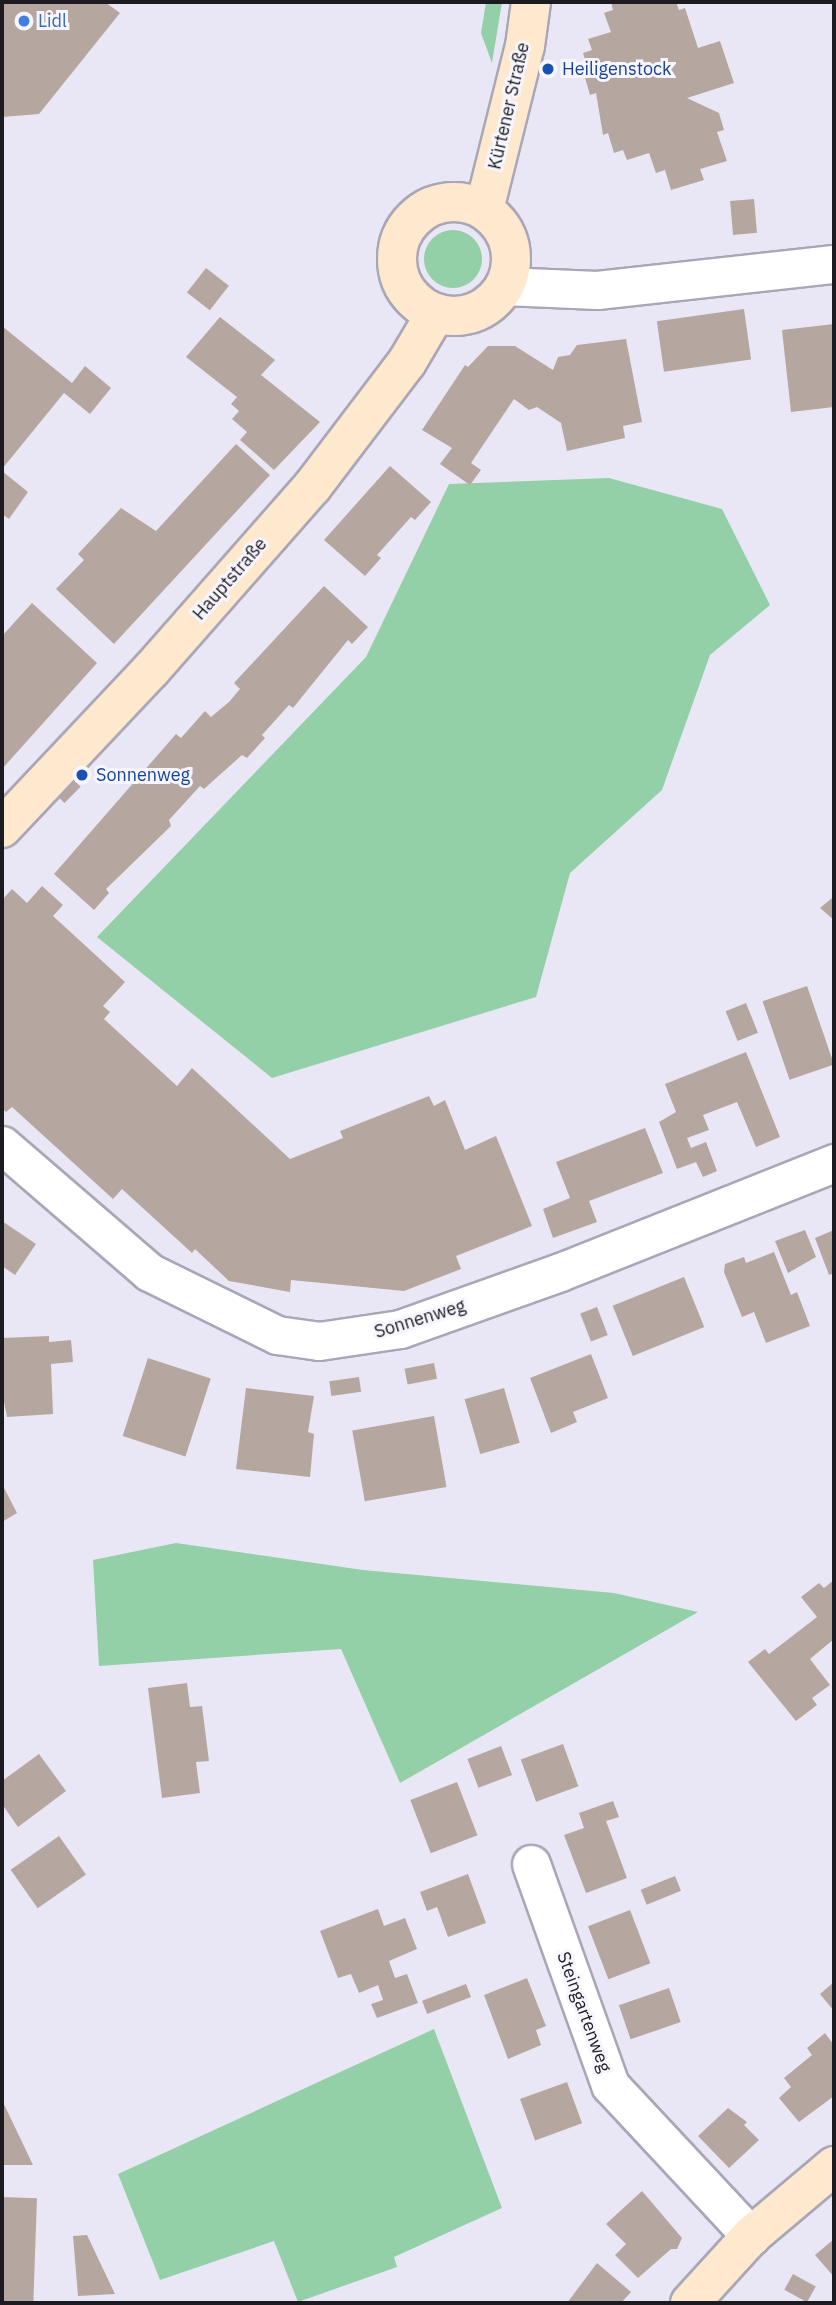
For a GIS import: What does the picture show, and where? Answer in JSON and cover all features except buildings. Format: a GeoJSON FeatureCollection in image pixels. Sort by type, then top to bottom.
{"type":"FeatureCollection","features":[{"type":"Feature","properties":{"kind":"main road","name":"Kürtener Straße"},"geometry":{"type":"LineString","coordinates":[[484,210],[525,46],[531,2]]}},
{"type":"Feature","properties":{"kind":"main road"},"geometry":{"type":"LineString","coordinates":[[459,202],[484,210],[503,229],[509,244],[510,265],[504,286],[490,302],[471,313],[436,313],[416,302],[402,282],[397,252],[404,231],[416,215],[439,203],[459,202]]}},
{"type":"Feature","properties":{"kind":"main road","name":"Hauptstraße"},"geometry":{"type":"LineString","coordinates":[[2,828],[151,670],[312,487],[407,362],[436,313]]}},
{"type":"Feature","properties":{"kind":"main road"},"geometry":{"type":"LineString","coordinates":[[690,2303],[751,2236],[834,2166]]}},
{"type":"Feature","properties":{"kind":"street"},"geometry":{"type":"LineString","coordinates":[[504,286],[597,290],[834,264]]}},
{"type":"Feature","properties":{"kind":"street","name":"Sonnenweg"},"geometry":{"type":"LineString","coordinates":[[2,1144],[149,1272],[277,1335],[319,1341],[400,1329],[560,1272],[834,1163]]}},
{"type":"Feature","properties":{"kind":"street","name":"Steingartenweg"},"geometry":{"type":"LineString","coordinates":[[531,1864],[610,2085],[751,2236]]}},
{"type":"Feature","properties":{"kind":"green space"},"geometry":{"type":"Polygon","coordinates":[[[486,2],[502,2],[492,63],[481,33],[486,2]]]}},
{"type":"Feature","properties":{"kind":"green space"},"geometry":{"type":"Polygon","coordinates":[[[453,230],[464,232],[477,243],[482,259],[480,270],[469,283],[453,288],[442,286],[429,275],[424,259],[426,248],[437,235],[453,230]]]}},
{"type":"Feature","properties":{"kind":"green space"},"geometry":{"type":"Polygon","coordinates":[[[609,478],[722,509],[770,605],[710,655],[662,790],[570,873],[536,997],[272,1078],[97,937],[366,657],[449,484],[609,478]]]}},
{"type":"Feature","properties":{"kind":"green space"},"geometry":{"type":"Polygon","coordinates":[[[176,1543],[363,1570],[614,1593],[698,1612],[400,1783],[341,1649],[99,1666],[93,1560],[176,1543]]]}},
{"type":"Feature","properties":{"kind":"green space"},"geometry":{"type":"Polygon","coordinates":[[[434,2029],[502,2208],[394,2257],[397,2267],[298,2302],[274,2241],[160,2280],[118,2174],[434,2029]]]}},
{"type":"Feature","properties":{"kind":"place","name":"Lidl"},"geometry":{"type":"Point","coordinates":[24,21]}},
{"type":"Feature","properties":{"kind":"place","name":"Heiligenstock"},"geometry":{"type":"Point","coordinates":[548,69]}},
{"type":"Feature","properties":{"kind":"place","name":"Sonnenweg"},"geometry":{"type":"Point","coordinates":[82,775]}}]}
